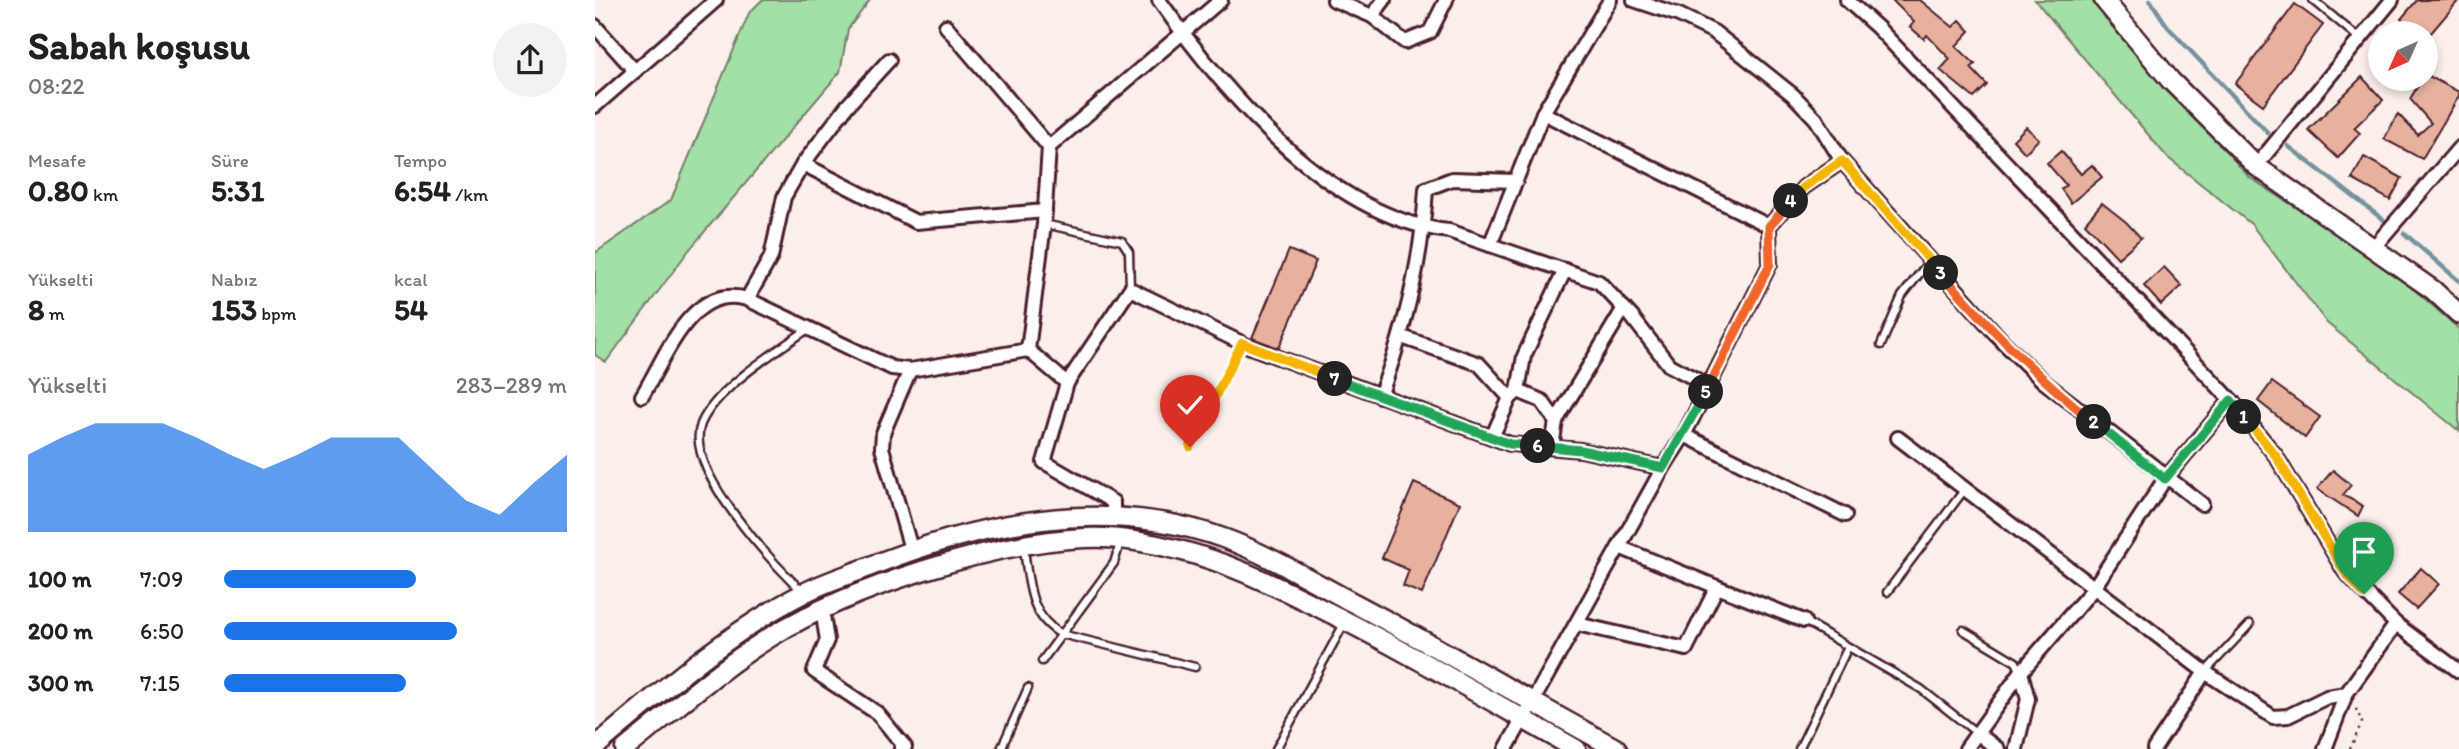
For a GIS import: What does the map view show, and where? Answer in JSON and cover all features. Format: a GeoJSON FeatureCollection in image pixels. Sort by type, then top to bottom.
{"type":"FeatureCollection","features":[{"type":"Feature","properties":{"kind":"street"},"geometry":{"type":"LineString","coordinates":[[595,106],[716,0]]}},
{"type":"Feature","properties":{"kind":"street"},"geometry":{"type":"LineString","coordinates":[[1159,0],[1183,34],[1252,114],[1298,159],[1385,214],[1424,228],[1449,231],[1599,282],[1624,308],[1669,365],[1709,386]]}},
{"type":"Feature","properties":{"kind":"street"},"geometry":{"type":"LineString","coordinates":[[1049,147],[1221,0]]}},
{"type":"Feature","properties":{"kind":"street"},"geometry":{"type":"LineString","coordinates":[[1334,0],[1372,16],[1405,42],[1430,32],[1446,0]]}},
{"type":"Feature","properties":{"kind":"street"},"geometry":{"type":"LineString","coordinates":[[1372,16],[1384,0]]}},
{"type":"Feature","properties":{"kind":"street"},"geometry":{"type":"LineString","coordinates":[[1490,245],[1543,113],[1610,0]]}},
{"type":"Feature","properties":{"kind":"street"},"geometry":{"type":"LineString","coordinates":[[1634,0],[1696,22],[1731,45],[1806,108],[1826,132],[1842,161],[2004,343],[2043,381],[2165,479],[2202,504]]}},
{"type":"Feature","properties":{"kind":"street"},"geometry":{"type":"LineString","coordinates":[[1847,0],[1887,38],[2231,400],[2276,456],[2345,572],[2396,624],[2459,671]]}},
{"type":"Feature","properties":{"kind":"street"},"geometry":{"type":"LineString","coordinates":[[2104,0],[2171,80],[2256,166],[2433,290],[2459,314]]}},
{"type":"Feature","properties":{"kind":"street"},"geometry":{"type":"LineString","coordinates":[[2256,166],[2392,0]]}},
{"type":"Feature","properties":{"kind":"street"},"geometry":{"type":"LineString","coordinates":[[595,26],[635,71]]}},
{"type":"Feature","properties":{"kind":"street"},"geometry":{"type":"LineString","coordinates":[[946,26],[1049,147],[1044,218],[1028,350]]}},
{"type":"Feature","properties":{"kind":"street"},"geometry":{"type":"LineString","coordinates":[[747,299],[771,257],[784,197],[803,164],[848,106],[889,60]]}},
{"type":"Feature","properties":{"kind":"street"},"geometry":{"type":"LineString","coordinates":[[1543,113],[1769,226]]}},
{"type":"Feature","properties":{"kind":"street"},"geometry":{"type":"LineString","coordinates":[[2373,248],[2459,148]]}},
{"type":"Feature","properties":{"kind":"street"},"geometry":{"type":"LineString","coordinates":[[1506,749],[1709,386],[1770,264],[1769,226],[1804,187],[1842,161]]}},
{"type":"Feature","properties":{"kind":"street"},"geometry":{"type":"LineString","coordinates":[[803,164],[916,222],[1044,218]]}},
{"type":"Feature","properties":{"kind":"street"},"geometry":{"type":"LineString","coordinates":[[1380,396],[1402,337],[1424,228],[1426,189],[1452,179],[1516,181]]}},
{"type":"Feature","properties":{"kind":"street"},"geometry":{"type":"LineString","coordinates":[[1492,437],[1514,395],[1524,356],[1565,270]]}},
{"type":"Feature","properties":{"kind":"street"},"geometry":{"type":"LineString","coordinates":[[1112,516],[1113,502],[1044,462],[1067,383],[1130,289],[1242,343],[1510,444],[1581,450],[1663,468]]}},
{"type":"Feature","properties":{"kind":"street"},"geometry":{"type":"LineString","coordinates":[[642,396],[694,311],[708,301],[724,296],[747,299],[892,368],[910,370],[1028,350],[1067,383]]}},
{"type":"Feature","properties":{"kind":"street"},"geometry":{"type":"LineString","coordinates":[[1552,447],[1556,421],[1624,308]]}},
{"type":"Feature","properties":{"kind":"street"},"geometry":{"type":"LineString","coordinates":[[1402,337],[1479,363],[1514,395],[1542,401],[1556,421]]}},
{"type":"Feature","properties":{"kind":"street"},"geometry":{"type":"LineString","coordinates":[[910,370],[883,433],[882,448],[911,549]]}},
{"type":"Feature","properties":{"kind":"street"},"geometry":{"type":"LineString","coordinates":[[1966,749],[2021,672],[2093,589],[2165,479],[2231,400]]}},
{"type":"Feature","properties":{"kind":"street"},"geometry":{"type":"LineString","coordinates":[[1684,435],[1845,515]]}},
{"type":"Feature","properties":{"kind":"street"},"geometry":{"type":"LineString","coordinates":[[1898,438],[2093,589],[2205,672],[2273,718],[2288,716],[2327,697],[2346,695]]}},
{"type":"Feature","properties":{"kind":"street"},"geometry":{"type":"LineString","coordinates":[[605,745],[713,652],[803,593],[911,549],[996,525],[1080,516],[1112,516],[1187,528],[1224,539],[1397,626],[1527,710],[1576,749]]}},
{"type":"Feature","properties":{"kind":"street"},"geometry":{"type":"LineString","coordinates":[[625,749],[730,665],[773,636],[822,610],[923,573],[1024,545],[1084,538],[1121,538],[1177,549],[1235,568],[1527,710],[1617,749]]}},
{"type":"Feature","properties":{"kind":"street"},"geometry":{"type":"LineString","coordinates":[[1619,547],[1804,621]]}},
{"type":"Feature","properties":{"kind":"street"},"geometry":{"type":"LineString","coordinates":[[1577,624],[1686,649],[1717,587]]}},
{"type":"Feature","properties":{"kind":"street"},"geometry":{"type":"LineString","coordinates":[[822,610],[827,640],[814,671],[877,713],[906,748]]}},
{"type":"Feature","properties":{"kind":"street"},"geometry":{"type":"LineString","coordinates":[[2325,749],[2346,695],[2396,624]]}},
{"type":"Feature","properties":{"kind":"street"},"geometry":{"type":"LineString","coordinates":[[2016,749],[2028,699],[2021,672]]}},
{"type":"Feature","properties":{"kind":"street"},"geometry":{"type":"LineString","coordinates":[[2154,749],[2205,672]]}},
{"type":"Feature","properties":{"kind":"street"},"geometry":{"type":"LineString","coordinates":[[1979,734],[1998,749]]}},
{"type":"Feature","properties":{"kind":"lane"},"geometry":{"type":"LineString","coordinates":[[2313,0],[2360,39]]}},
{"type":"Feature","properties":{"kind":"lane"},"geometry":{"type":"LineString","coordinates":[[1044,218],[1122,241],[1129,252],[1130,289]]}},
{"type":"Feature","properties":{"kind":"lane"},"geometry":{"type":"LineString","coordinates":[[1881,345],[1902,296],[1930,260]]}},
{"type":"Feature","properties":{"kind":"lane"},"geometry":{"type":"LineString","coordinates":[[803,593],[741,524],[702,460],[699,440],[701,424],[736,383],[809,329]]}},
{"type":"Feature","properties":{"kind":"lane"},"geometry":{"type":"LineString","coordinates":[[1190,447],[1242,343]]}},
{"type":"Feature","properties":{"kind":"lane"},"geometry":{"type":"LineString","coordinates":[[1887,592],[1965,489]]}},
{"type":"Feature","properties":{"kind":"lane"},"geometry":{"type":"LineString","coordinates":[[1042,661],[1114,563],[1121,538]]}},
{"type":"Feature","properties":{"kind":"lane"},"geometry":{"type":"LineString","coordinates":[[1024,545],[1029,589],[1043,624],[1061,634],[1195,667]]}},
{"type":"Feature","properties":{"kind":"lane"},"geometry":{"type":"LineString","coordinates":[[1276,749],[1346,621]]}},
{"type":"Feature","properties":{"kind":"lane"},"geometry":{"type":"LineString","coordinates":[[1804,621],[1921,689],[1979,734]]}},
{"type":"Feature","properties":{"kind":"lane"},"geometry":{"type":"LineString","coordinates":[[2205,672],[2250,624]]}},
{"type":"Feature","properties":{"kind":"lane"},"geometry":{"type":"LineString","coordinates":[[1963,630],[2016,662],[2021,672]]}},
{"type":"Feature","properties":{"kind":"lane"},"geometry":{"type":"LineString","coordinates":[[1799,749],[1848,647]]}},
{"type":"Feature","properties":{"kind":"lane"},"geometry":{"type":"LineString","coordinates":[[1001,749],[1028,688]]}},
{"type":"Feature","properties":{"kind":"path"},"geometry":{"type":"LineString","coordinates":[[2346,695],[2362,723],[2350,749]]}},
{"type":"Feature","properties":{"kind":"green space"},"geometry":{"type":"Polygon","coordinates":[[[762,0],[870,0],[848,29],[840,72],[689,250],[606,362],[595,355],[595,253],[671,200],[749,13],[762,0]]]}},
{"type":"Feature","properties":{"kind":"green space"},"geometry":{"type":"Polygon","coordinates":[[[2035,0],[2091,0],[2249,177],[2391,269],[2459,329],[2459,431],[2327,323],[2251,224],[2167,157],[2035,0]]]}},
{"type":"Feature","properties":{"kind":"building"},"geometry":{"type":"Polygon","coordinates":[[[1892,0],[1920,0],[1953,27],[1960,20],[1970,31],[1956,46],[1975,64],[1971,68],[1987,85],[1974,98],[1940,70],[1950,59],[1927,35],[1924,39],[1910,27],[1914,22],[1892,0]]]}},
{"type":"Feature","properties":{"kind":"building"},"geometry":{"type":"Polygon","coordinates":[[[2417,0],[2459,0],[2438,25],[2438,21],[2401,19],[2417,0]]]}},
{"type":"Feature","properties":{"kind":"building"},"geometry":{"type":"Polygon","coordinates":[[[2295,4],[2323,25],[2263,105],[2235,84],[2295,4]]]}},
{"type":"Feature","properties":{"kind":"building"},"geometry":{"type":"Polygon","coordinates":[[[2362,77],[2368,84],[2368,91],[2375,91],[2383,100],[2354,128],[2360,133],[2338,158],[2308,130],[2362,77]]]}},
{"type":"Feature","properties":{"kind":"building"},"geometry":{"type":"Polygon","coordinates":[[[2438,81],[2459,92],[2422,159],[2384,139],[2398,114],[2418,135],[2431,123],[2410,99],[2415,91],[2438,91],[2438,81]]]}},
{"type":"Feature","properties":{"kind":"building"},"geometry":{"type":"Polygon","coordinates":[[[2026,127],[2039,139],[2025,153],[2013,140],[2026,127]]]}},
{"type":"Feature","properties":{"kind":"building"},"geometry":{"type":"Polygon","coordinates":[[[2061,151],[2081,174],[2092,165],[2102,177],[2071,203],[2061,189],[2066,185],[2047,163],[2061,151]]]}},
{"type":"Feature","properties":{"kind":"building"},"geometry":{"type":"Polygon","coordinates":[[[2364,157],[2402,178],[2390,200],[2352,179],[2364,157]]]}},
{"type":"Feature","properties":{"kind":"building"},"geometry":{"type":"Polygon","coordinates":[[[2102,203],[2141,238],[2118,258],[2085,223],[2102,203]]]}},
{"type":"Feature","properties":{"kind":"building"},"geometry":{"type":"Polygon","coordinates":[[[1289,250],[1316,261],[1279,348],[1252,338],[1289,250]]]}},
{"type":"Feature","properties":{"kind":"building"},"geometry":{"type":"Polygon","coordinates":[[[2164,267],[2182,286],[2161,305],[2144,286],[2164,267]]]}},
{"type":"Feature","properties":{"kind":"building"},"geometry":{"type":"Polygon","coordinates":[[[2272,382],[2320,417],[2305,438],[2258,401],[2272,382]]]}},
{"type":"Feature","properties":{"kind":"building"},"geometry":{"type":"Polygon","coordinates":[[[2333,470],[2351,485],[2343,495],[2363,506],[2358,516],[2317,489],[2333,470]]]}},
{"type":"Feature","properties":{"kind":"building"},"geometry":{"type":"Polygon","coordinates":[[[1414,483],[1460,503],[1422,594],[1403,586],[1409,570],[1382,558],[1414,483]]]}},
{"type":"Feature","properties":{"kind":"building"},"geometry":{"type":"Polygon","coordinates":[[[2421,568],[2439,584],[2416,609],[2398,594],[2421,568]]]}},
{"type":"Feature","properties":{"kind":"waterway"},"geometry":{"type":"LineString","coordinates":[[2150,0],[2168,27],[2268,133]]}},
{"type":"Feature","properties":{"kind":"waterway"},"geometry":{"type":"LineString","coordinates":[[2288,146],[2385,221]]}},
{"type":"Feature","properties":{"kind":"waterway"},"geometry":{"type":"LineString","coordinates":[[2404,233],[2459,281]]}},
{"type":"Feature","properties":{"kind":"route"},"geometry":{"type":"LineString","coordinates":[[1190,447],[1242,343],[1510,444],[1581,450],[1663,468],[1684,435],[1770,264],[1769,226],[1804,187],[1842,161],[2004,343],[2043,381],[2165,479],[2231,400],[2276,456],[2345,572],[2364,594]]}}]}
